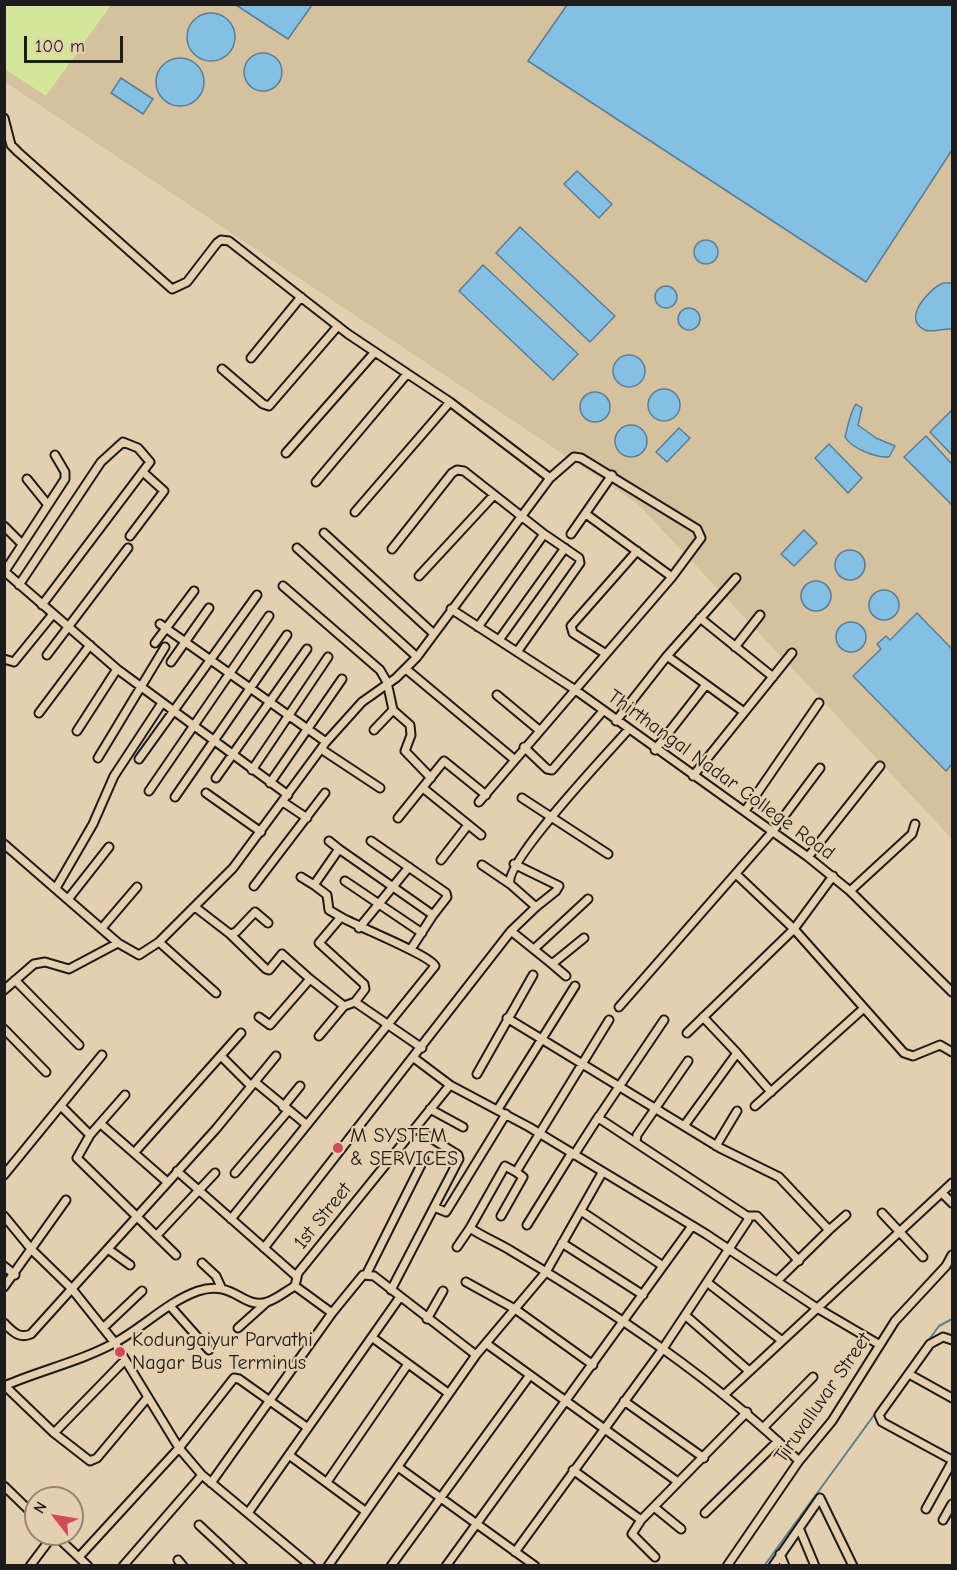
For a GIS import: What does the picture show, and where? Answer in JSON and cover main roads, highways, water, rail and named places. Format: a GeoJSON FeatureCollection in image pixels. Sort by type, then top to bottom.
{"type":"FeatureCollection","features":[{"type":"Feature","properties":{"kind":"water"},"geometry":{"type":"Polygon","coordinates":[[[236,5],[312,5],[288,39],[236,5]]]}},
{"type":"Feature","properties":{"kind":"water"},"geometry":{"type":"Polygon","coordinates":[[[567,5],[952,5],[952,150],[866,282],[528,61],[567,5]]]}},
{"type":"Feature","properties":{"kind":"water"},"geometry":{"type":"Polygon","coordinates":[[[206,13],[216,13],[228,20],[235,32],[235,42],[228,54],[216,61],[206,61],[191,50],[187,42],[187,32],[198,17],[206,13]]]}},
{"type":"Feature","properties":{"kind":"water"},"geometry":{"type":"Polygon","coordinates":[[[263,53],[276,59],[282,72],[276,85],[263,91],[250,85],[244,72],[250,59],[263,53]]]}},
{"type":"Feature","properties":{"kind":"water"},"geometry":{"type":"Polygon","coordinates":[[[180,58],[197,65],[204,82],[197,99],[180,106],[163,99],[156,82],[163,65],[180,58]]]}},
{"type":"Feature","properties":{"kind":"water"},"geometry":{"type":"Polygon","coordinates":[[[121,78],[153,99],[143,114],[111,93],[121,78]]]}},
{"type":"Feature","properties":{"kind":"water"},"geometry":{"type":"Polygon","coordinates":[[[577,171],[612,204],[599,218],[564,184],[577,171]]]}},
{"type":"Feature","properties":{"kind":"water"},"geometry":{"type":"Polygon","coordinates":[[[520,227],[615,316],[590,342],[496,253],[520,227]]]}},
{"type":"Feature","properties":{"kind":"water"},"geometry":{"type":"Polygon","coordinates":[[[706,240],[715,243],[718,252],[715,261],[706,264],[697,261],[694,252],[697,243],[706,240]]]}},
{"type":"Feature","properties":{"kind":"water"},"geometry":{"type":"Polygon","coordinates":[[[483,265],[578,354],[553,380],[459,291],[483,265]]]}},
{"type":"Feature","properties":{"kind":"water"},"geometry":{"type":"Polygon","coordinates":[[[943,283],[952,283],[952,329],[925,330],[918,325],[916,312],[931,291],[943,283]]]}},
{"type":"Feature","properties":{"kind":"water"},"geometry":{"type":"Polygon","coordinates":[[[662,286],[670,286],[677,293],[677,301],[670,308],[662,308],[655,301],[655,293],[662,286]]]}},
{"type":"Feature","properties":{"kind":"water"},"geometry":{"type":"Polygon","coordinates":[[[685,308],[693,308],[700,315],[700,323],[693,330],[685,330],[678,323],[678,315],[685,308]]]}},
{"type":"Feature","properties":{"kind":"water"},"geometry":{"type":"Polygon","coordinates":[[[629,355],[640,360],[645,371],[640,382],[629,387],[618,382],[613,371],[618,360],[629,355]]]}},
{"type":"Feature","properties":{"kind":"water"},"geometry":{"type":"Polygon","coordinates":[[[664,389],[675,394],[680,405],[675,416],[664,421],[653,416],[648,405],[653,394],[664,389]]]}},
{"type":"Feature","properties":{"kind":"water"},"geometry":{"type":"Polygon","coordinates":[[[595,392],[606,396],[610,407],[606,418],[595,422],[584,418],[580,407],[584,396],[595,392]]]}},
{"type":"Feature","properties":{"kind":"water"},"geometry":{"type":"Polygon","coordinates":[[[856,404],[862,408],[858,425],[876,438],[895,446],[889,457],[864,452],[845,437],[856,404]]]}},
{"type":"Feature","properties":{"kind":"water"},"geometry":{"type":"Polygon","coordinates":[[[952,412],[952,455],[930,432],[952,412]]]}},
{"type":"Feature","properties":{"kind":"water"},"geometry":{"type":"Polygon","coordinates":[[[631,425],[642,430],[647,441],[642,452],[631,457],[620,452],[615,441],[620,430],[631,425]]]}},
{"type":"Feature","properties":{"kind":"water"},"geometry":{"type":"Polygon","coordinates":[[[679,428],[690,438],[667,462],[656,452],[679,428]]]}},
{"type":"Feature","properties":{"kind":"water"},"geometry":{"type":"Polygon","coordinates":[[[926,436],[952,464],[952,505],[904,457],[926,436]]]}},
{"type":"Feature","properties":{"kind":"water"},"geometry":{"type":"Polygon","coordinates":[[[829,444],[862,478],[848,493],[815,458],[829,444]]]}},
{"type":"Feature","properties":{"kind":"water"},"geometry":{"type":"Polygon","coordinates":[[[804,530],[817,543],[794,566],[781,554],[804,530]]]}},
{"type":"Feature","properties":{"kind":"water"},"geometry":{"type":"Polygon","coordinates":[[[850,550],[856,551],[864,559],[864,571],[856,579],[850,580],[844,579],[836,571],[835,565],[836,559],[844,551],[850,550]]]}},
{"type":"Feature","properties":{"kind":"water"},"geometry":{"type":"Polygon","coordinates":[[[816,581],[822,582],[830,590],[830,602],[822,610],[816,611],[810,610],[802,602],[801,596],[802,590],[810,582],[816,581]]]}},
{"type":"Feature","properties":{"kind":"water"},"geometry":{"type":"Polygon","coordinates":[[[884,590],[890,591],[898,599],[898,611],[890,619],[884,620],[878,619],[870,611],[869,605],[870,599],[878,591],[884,590]]]}},
{"type":"Feature","properties":{"kind":"water"},"geometry":{"type":"Polygon","coordinates":[[[917,613],[952,649],[952,764],[946,771],[853,676],[881,649],[877,644],[886,636],[890,640],[917,613]]]}},
{"type":"Feature","properties":{"kind":"water"},"geometry":{"type":"Polygon","coordinates":[[[851,622],[857,623],[865,631],[865,643],[857,651],[851,652],[845,651],[837,643],[836,637],[837,631],[845,623],[851,622]]]}},
{"type":"Feature","properties":{"kind":"waterway"},"geometry":{"type":"LineString","coordinates":[[764,1566],[939,1326],[952,1319]]}},
{"type":"Feature","properties":{"kind":"place","name":"M SYSTEM & SERVICES"},"geometry":{"type":"Point","coordinates":[338,1148]}},
{"type":"Feature","properties":{"kind":"place","name":"Kodungaiyur Parvathi Nagar Bus Terminus"},"geometry":{"type":"Point","coordinates":[120,1352]}}]}
